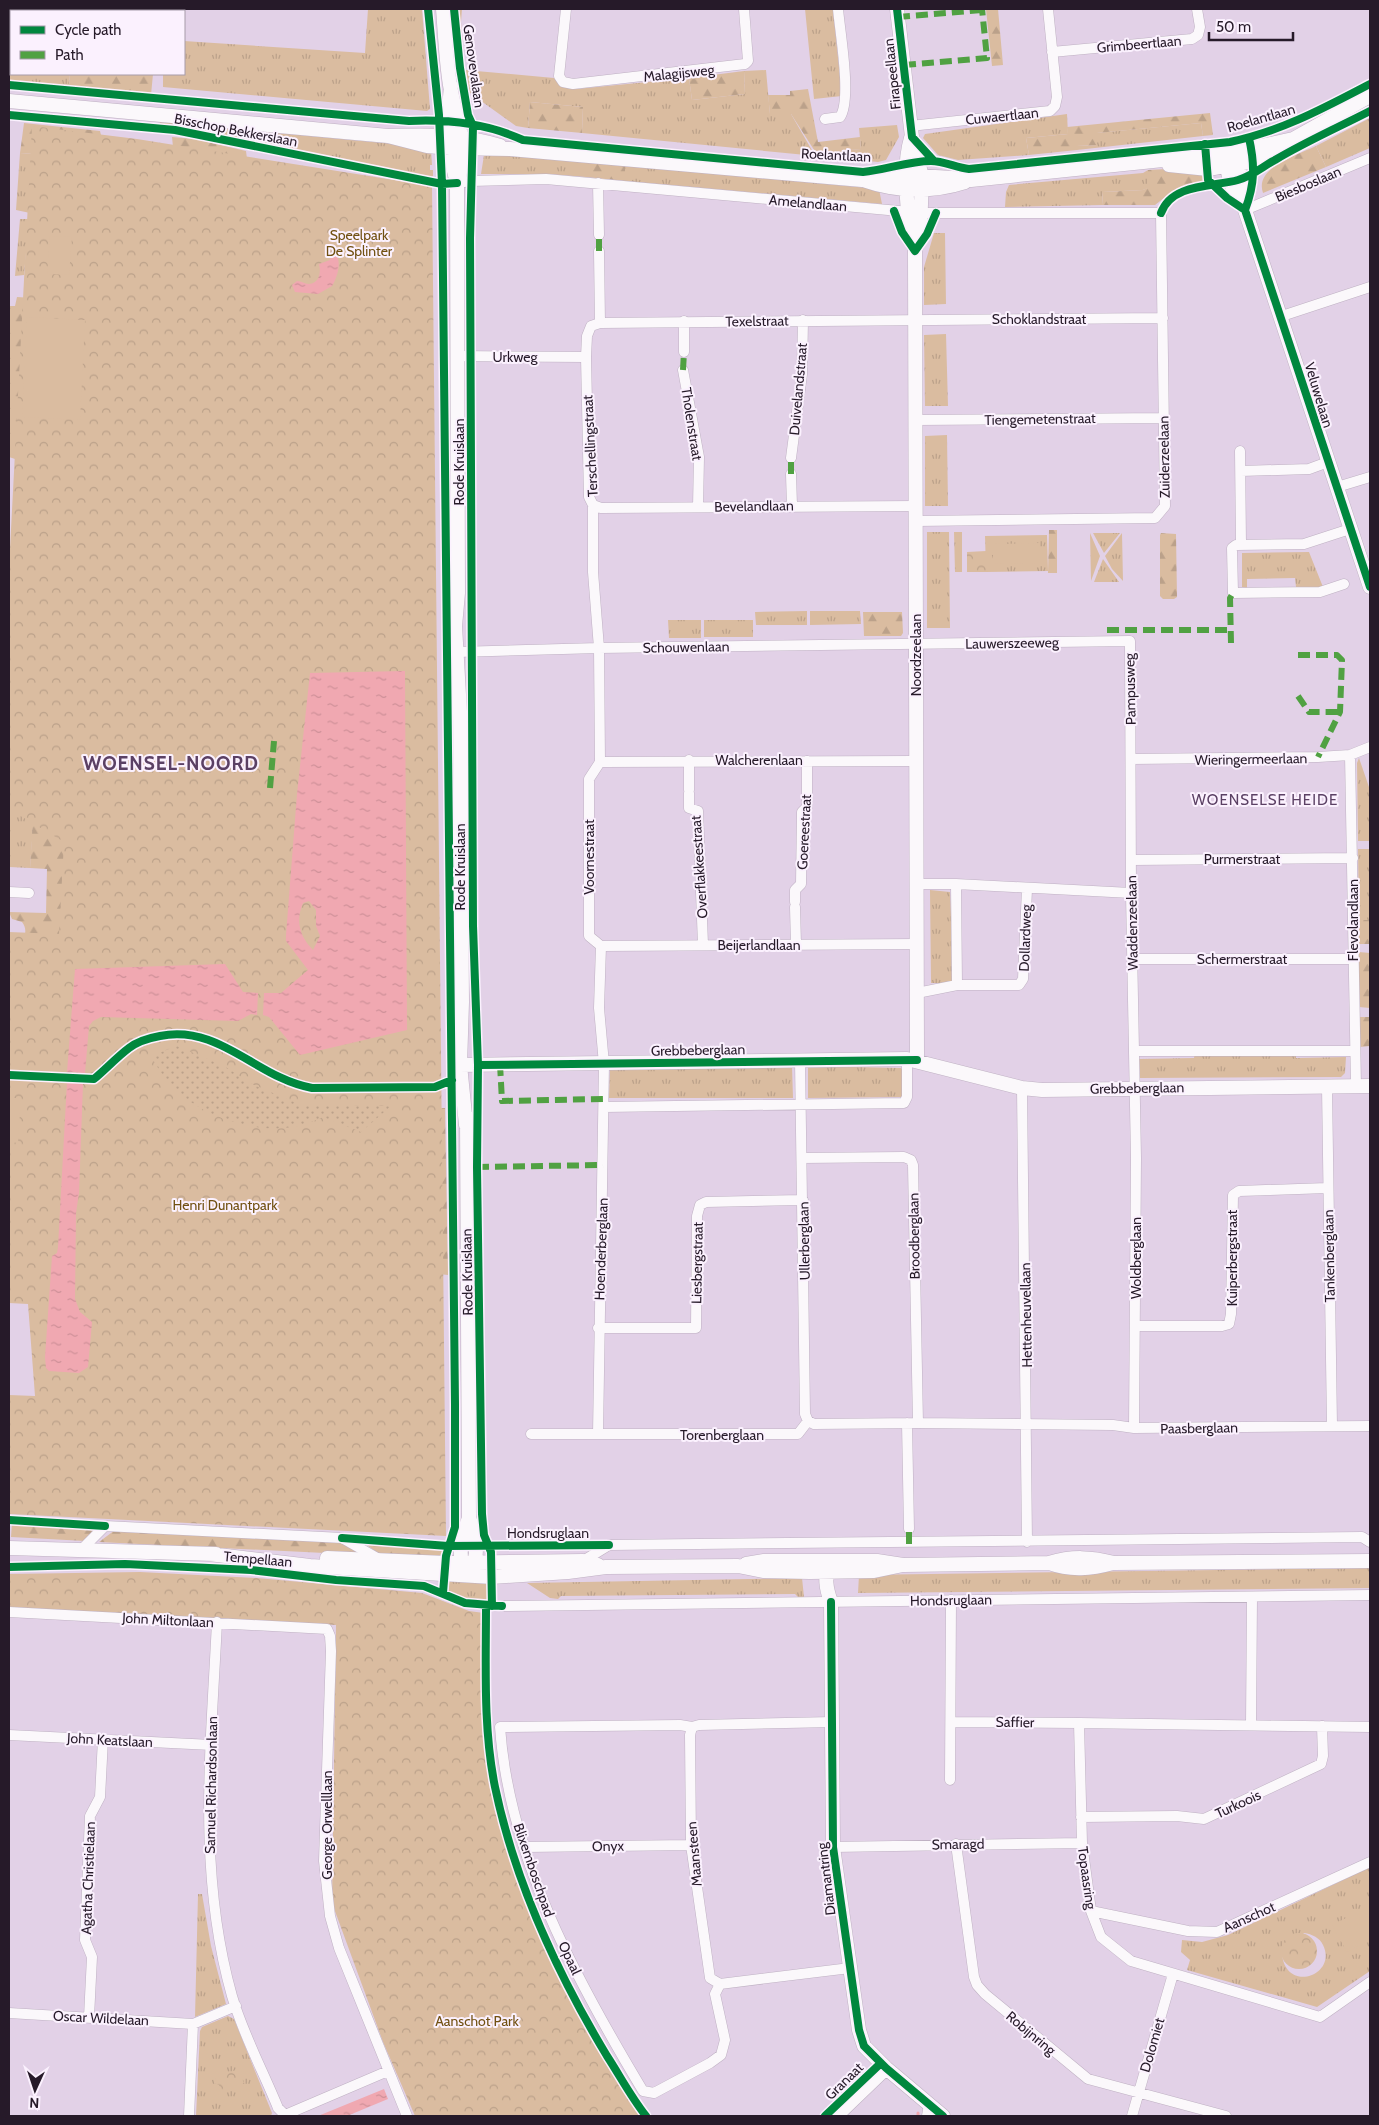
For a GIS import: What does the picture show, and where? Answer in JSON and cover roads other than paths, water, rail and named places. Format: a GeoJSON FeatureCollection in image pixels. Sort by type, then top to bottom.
{"type":"FeatureCollection","features":[{"type":"Feature","properties":{"kind":"main road","name":"Genovevalaan"},"geometry":{"type":"LineString","coordinates":[[443,9],[456,142]]}},
{"type":"Feature","properties":{"kind":"main road","name":"Firapeellaan"},"geometry":{"type":"LineString","coordinates":[[897,9],[911,132],[922,183]]}},
{"type":"Feature","properties":{"kind":"main road","name":"Roelantlaan"},"geometry":{"type":"LineString","coordinates":[[456,142],[510,149],[862,180],[880,177],[908,183],[922,183],[971,180],[1146,162],[1232,162],[1293,138],[1370,96]]}},
{"type":"Feature","properties":{"kind":"main road","name":"Bisschop Bekkerslaan"},"geometry":{"type":"LineString","coordinates":[[9,101],[456,142]]}},
{"type":"Feature","properties":{"kind":"main road","name":"Firapeellaan"},"geometry":{"type":"LineString","coordinates":[[908,183],[907,152],[911,132]]}},
{"type":"Feature","properties":{"kind":"main road","name":"Rode Kruislaan"},"geometry":{"type":"LineString","coordinates":[[456,142],[462,1002],[466,1125],[469,1518],[474,1531],[468,1567]]}},
{"type":"Feature","properties":{"kind":"main road","name":"Veluwelaan"},"geometry":{"type":"LineString","coordinates":[[1232,162],[1245,210],[1282,316],[1370,587]]}},
{"type":"Feature","properties":{"kind":"main road","name":"Noordzeelaan"},"geometry":{"type":"LineString","coordinates":[[908,183],[915,212],[916,420],[917,992],[912,1059]]}},
{"type":"Feature","properties":{"kind":"main road","name":"Noordzeelaan"},"geometry":{"type":"LineString","coordinates":[[915,212],[922,183]]}},
{"type":"Feature","properties":{"kind":"main road","name":"Grebbeberglaan"},"geometry":{"type":"LineString","coordinates":[[464,1065],[912,1059],[1022,1088],[1042,1090],[1134,1087],[1363,1086]]}},
{"type":"Feature","properties":{"kind":"main road","name":"Tempellaan"},"geometry":{"type":"LineString","coordinates":[[9,1548],[380,1560],[468,1567]]}},
{"type":"Feature","properties":{"kind":"main road","name":"Tempellaan"},"geometry":{"type":"LineString","coordinates":[[209,1554],[310,1566],[468,1567]]}},
{"type":"Feature","properties":{"kind":"main road","name":"Hondsruglaan"},"geometry":{"type":"LineString","coordinates":[[468,1567],[492,1577],[558,1573],[606,1566],[738,1566],[764,1561],[831,1568],[877,1561],[903,1565],[1049,1563],[1064,1568],[1087,1568],[1114,1563],[1367,1560]]}},
{"type":"Feature","properties":{"kind":"main road","name":"Hondsruglaan"},"geometry":{"type":"LineString","coordinates":[[468,1567],[582,1561],[606,1566]]}},
{"type":"Feature","properties":{"kind":"main road","name":"Diamantring"},"geometry":{"type":"LineString","coordinates":[[831,1568],[826,1588],[830,1602],[833,1847],[858,2030],[864,2046],[928,2111],[943,2116]]}},
{"type":"Feature","properties":{"kind":"main road","name":"Granaat"},"geometry":{"type":"LineString","coordinates":[[836,2116],[886,2068]]}},
{"type":"Feature","properties":{"kind":"street","name":"Malagijsweg"},"geometry":{"type":"LineString","coordinates":[[566,9],[559,76],[563,82],[574,84],[745,64],[748,61],[744,9]]}},
{"type":"Feature","properties":{"kind":"street"},"geometry":{"type":"LineString","coordinates":[[825,119],[840,117],[845,110],[846,95],[838,9]]}},
{"type":"Feature","properties":{"kind":"street","name":"Cuwaertlaan"},"geometry":{"type":"LineString","coordinates":[[911,132],[1050,111],[1055,106],[1057,97],[1048,9]]}},
{"type":"Feature","properties":{"kind":"street","name":"Grimbeertlaan"},"geometry":{"type":"LineString","coordinates":[[1052,52],[1192,39],[1198,36],[1200,27],[1197,9]]}},
{"type":"Feature","properties":{"kind":"street","name":"Biesboslaan"},"geometry":{"type":"LineString","coordinates":[[1245,210],[1370,158]]}},
{"type":"Feature","properties":{"kind":"street","name":"Amelandlaan"},"geometry":{"type":"LineString","coordinates":[[456,183],[471,180],[546,179],[915,212],[1161,213]]}},
{"type":"Feature","properties":{"kind":"street"},"geometry":{"type":"LineString","coordinates":[[598,184],[599,235]]}},
{"type":"Feature","properties":{"kind":"street","name":"Zuiderzeelaan"},"geometry":{"type":"LineString","coordinates":[[916,521],[1155,518],[1165,506],[1161,213]]}},
{"type":"Feature","properties":{"kind":"street"},"geometry":{"type":"LineString","coordinates":[[599,251],[600,323]]}},
{"type":"Feature","properties":{"kind":"street"},"geometry":{"type":"LineString","coordinates":[[1282,316],[1370,287]]}},
{"type":"Feature","properties":{"kind":"street","name":"Schoklandstraat"},"geometry":{"type":"LineString","coordinates":[[915,320],[1163,318]]}},
{"type":"Feature","properties":{"kind":"street","name":"Duivelandstraat"},"geometry":{"type":"LineString","coordinates":[[792,458],[802,374],[803,320]]}},
{"type":"Feature","properties":{"kind":"street","name":"Texelstraat"},"geometry":{"type":"LineString","coordinates":[[600,323],[915,320]]}},
{"type":"Feature","properties":{"kind":"street"},"geometry":{"type":"LineString","coordinates":[[684,321],[684,352]]}},
{"type":"Feature","properties":{"kind":"street","name":"Terschellingstraat"},"geometry":{"type":"LineString","coordinates":[[599,648],[593,572],[593,505],[589,497],[586,357],[587,336],[591,326],[600,323]]}},
{"type":"Feature","properties":{"kind":"street","name":"Urkweg"},"geometry":{"type":"LineString","coordinates":[[458,356],[586,357]]}},
{"type":"Feature","properties":{"kind":"street","name":"Tholenstraat"},"geometry":{"type":"LineString","coordinates":[[684,370],[699,457],[698,507]]}},
{"type":"Feature","properties":{"kind":"street","name":"Tiengemetenstraat"},"geometry":{"type":"LineString","coordinates":[[916,420],[1164,418]]}},
{"type":"Feature","properties":{"kind":"street"},"geometry":{"type":"LineString","coordinates":[[1240,451],[1241,544]]}},
{"type":"Feature","properties":{"kind":"street"},"geometry":{"type":"LineString","coordinates":[[1241,471],[1309,469],[1328,462]]}},
{"type":"Feature","properties":{"kind":"street"},"geometry":{"type":"LineString","coordinates":[[791,474],[792,506]]}},
{"type":"Feature","properties":{"kind":"street"},"geometry":{"type":"LineString","coordinates":[[1337,487],[1370,476]]}},
{"type":"Feature","properties":{"kind":"street","name":"Bevelandlaan"},"geometry":{"type":"LineString","coordinates":[[593,505],[601,508],[916,506]]}},
{"type":"Feature","properties":{"kind":"street"},"geometry":{"type":"LineString","coordinates":[[1344,584],[1320,592],[1233,593],[1232,548],[1241,544],[1304,544],[1350,529]]}},
{"type":"Feature","properties":{"kind":"street","name":"Lauwerszeeweg"},"geometry":{"type":"LineString","coordinates":[[916,644],[1107,641]]}},
{"type":"Feature","properties":{"kind":"street","name":"Pampusweg"},"geometry":{"type":"LineString","coordinates":[[1107,641],[1130,641],[1131,759]]}},
{"type":"Feature","properties":{"kind":"street","name":"Schouwenlaan"},"geometry":{"type":"LineString","coordinates":[[460,652],[599,648],[916,644]]}},
{"type":"Feature","properties":{"kind":"street","name":"Voornestraat"},"geometry":{"type":"LineString","coordinates":[[599,648],[600,762],[589,779],[589,936],[601,946]]}},
{"type":"Feature","properties":{"kind":"street","name":"Wieringermeerlaan"},"geometry":{"type":"LineString","coordinates":[[1131,759],[1318,758],[1350,755],[1370,747]]}},
{"type":"Feature","properties":{"kind":"street","name":"Flevolandlaan"},"geometry":{"type":"LineString","coordinates":[[1350,755],[1355,1051],[1363,1086]]}},
{"type":"Feature","properties":{"kind":"street","name":"Waddenzeelaan"},"geometry":{"type":"LineString","coordinates":[[1131,759],[1134,1087]]}},
{"type":"Feature","properties":{"kind":"street","name":"Walcherenlaan"},"geometry":{"type":"LineString","coordinates":[[600,762],[689,760],[917,761]]}},
{"type":"Feature","properties":{"kind":"street","name":"Overflakkeestraat"},"geometry":{"type":"LineString","coordinates":[[689,760],[689,808],[698,811],[703,945]]}},
{"type":"Feature","properties":{"kind":"street","name":"Goereestraat"},"geometry":{"type":"LineString","coordinates":[[796,945],[795,890],[801,884],[802,812],[807,807],[807,761]]}},
{"type":"Feature","properties":{"kind":"street","name":"Purmerstraat"},"geometry":{"type":"LineString","coordinates":[[1132,860],[1353,858]]}},
{"type":"Feature","properties":{"kind":"street","name":"Dollardweg"},"geometry":{"type":"LineString","coordinates":[[917,884],[956,884],[1131,893]]}},
{"type":"Feature","properties":{"kind":"street"},"geometry":{"type":"LineString","coordinates":[[956,884],[957,985]]}},
{"type":"Feature","properties":{"kind":"street","name":"Dollardweg"},"geometry":{"type":"LineString","coordinates":[[917,992],[957,985],[1019,985],[1023,979],[1027,889]]}},
{"type":"Feature","properties":{"kind":"street"},"geometry":{"type":"LineString","coordinates":[[9,892],[29,893]]}},
{"type":"Feature","properties":{"kind":"street","name":"Beijerlandlaan"},"geometry":{"type":"LineString","coordinates":[[601,946],[917,944]]}},
{"type":"Feature","properties":{"kind":"street"},"geometry":{"type":"LineString","coordinates":[[601,946],[599,1008],[604,1064]]}},
{"type":"Feature","properties":{"kind":"street","name":"Schermerstraat"},"geometry":{"type":"LineString","coordinates":[[1132,959],[1352,959]]}},
{"type":"Feature","properties":{"kind":"street"},"geometry":{"type":"LineString","coordinates":[[1134,1051],[1355,1051]]}},
{"type":"Feature","properties":{"kind":"street"},"geometry":{"type":"LineString","coordinates":[[604,1107],[904,1103],[907,1097],[912,1059]]}},
{"type":"Feature","properties":{"kind":"street","name":"Ullerberglaan"},"geometry":{"type":"LineString","coordinates":[[800,1060],[804,1200],[805,1414],[808,1421]]}},
{"type":"Feature","properties":{"kind":"street","name":"Hoenderberglaan"},"geometry":{"type":"LineString","coordinates":[[598,1434],[598,1328],[604,1064]]}},
{"type":"Feature","properties":{"kind":"street","name":"Woldberglaan"},"geometry":{"type":"LineString","coordinates":[[1134,1087],[1136,1326],[1134,1428]]}},
{"type":"Feature","properties":{"kind":"street","name":"Tankenberglaan"},"geometry":{"type":"LineString","coordinates":[[1327,1087],[1332,1426]]}},
{"type":"Feature","properties":{"kind":"street","name":"Hettenheuvellaan"},"geometry":{"type":"LineString","coordinates":[[1022,1088],[1027,1542]]}},
{"type":"Feature","properties":{"kind":"street","name":"Broodberglaan"},"geometry":{"type":"LineString","coordinates":[[802,1158],[904,1157],[911,1160],[913,1165],[912,1423]]}},
{"type":"Feature","properties":{"kind":"street","name":"Kuiperbergstraat"},"geometry":{"type":"LineString","coordinates":[[1136,1326],[1222,1326],[1229,1324],[1231,1314],[1233,1195],[1239,1190],[1327,1188]]}},
{"type":"Feature","properties":{"kind":"street","name":"Liesbergstraat"},"geometry":{"type":"LineString","coordinates":[[598,1328],[696,1328],[697,1216],[700,1205],[706,1202],[804,1200]]}},
{"type":"Feature","properties":{"kind":"street"},"geometry":{"type":"LineString","coordinates":[[808,1421],[814,1424],[1027,1424]]}},
{"type":"Feature","properties":{"kind":"street","name":"Torenberglaan"},"geometry":{"type":"LineString","coordinates":[[530,1434],[798,1434],[808,1421]]}},
{"type":"Feature","properties":{"kind":"street"},"geometry":{"type":"LineString","coordinates":[[909,1529],[912,1423]]}},
{"type":"Feature","properties":{"kind":"street","name":"Paasberglaan"},"geometry":{"type":"LineString","coordinates":[[1027,1424],[1113,1425],[1134,1428],[1370,1426]]}},
{"type":"Feature","properties":{"kind":"street"},"geometry":{"type":"LineString","coordinates":[[80,1551],[105,1526],[342,1538],[380,1560]]}},
{"type":"Feature","properties":{"kind":"street","name":"Hondsruglaan"},"geometry":{"type":"LineString","coordinates":[[582,1561],[609,1545],[1362,1537],[1370,1542]]}},
{"type":"Feature","properties":{"kind":"street","name":"Hondsruglaan"},"geometry":{"type":"LineString","coordinates":[[502,1606],[1370,1595]]}},
{"type":"Feature","properties":{"kind":"street"},"geometry":{"type":"LineString","coordinates":[[1251,1725],[1252,1597]]}},
{"type":"Feature","properties":{"kind":"street"},"geometry":{"type":"LineString","coordinates":[[950,1780],[952,1600]]}},
{"type":"Feature","properties":{"kind":"street","name":"John Miltonlaan"},"geometry":{"type":"LineString","coordinates":[[9,1612],[327,1629]]}},
{"type":"Feature","properties":{"kind":"street","name":"Samuel Richardsonlaan"},"geometry":{"type":"LineString","coordinates":[[217,1622],[208,1814],[210,1874],[222,1948],[236,2006],[278,2108],[284,2115]]}},
{"type":"Feature","properties":{"kind":"street","name":"George Orwelllaan"},"geometry":{"type":"LineString","coordinates":[[327,1629],[330,1636],[331,1651],[324,1860],[330,1916],[339,1948],[407,2116]]}},
{"type":"Feature","properties":{"kind":"street"},"geometry":{"type":"LineString","coordinates":[[692,1727],[699,1725],[832,1722]]}},
{"type":"Feature","properties":{"kind":"street","name":"Saffier"},"geometry":{"type":"LineString","coordinates":[[951,1722],[1079,1723]]}},
{"type":"Feature","properties":{"kind":"street"},"geometry":{"type":"LineString","coordinates":[[1079,1723],[1370,1727]]}},
{"type":"Feature","properties":{"kind":"street","name":"Topaasring"},"geometry":{"type":"LineString","coordinates":[[1079,1723],[1082,1843],[1091,1912],[1101,1937],[1131,1961],[1320,2017],[1370,1982]]}},
{"type":"Feature","properties":{"kind":"street","name":"Opaal"},"geometry":{"type":"LineString","coordinates":[[692,1727],[680,1725],[500,1727],[509,1783],[525,1847],[551,1915],[576,1972],[606,2029],[643,2091],[654,2093],[710,2063],[721,2055],[725,2040],[715,1994],[720,1984]]}},
{"type":"Feature","properties":{"kind":"street","name":"Turkoois"},"geometry":{"type":"LineString","coordinates":[[1081,1817],[1177,1816],[1204,1819],[1321,1764],[1323,1756],[1322,1726]]}},
{"type":"Feature","properties":{"kind":"street","name":"Maansteen"},"geometry":{"type":"LineString","coordinates":[[692,1727],[691,1845],[710,1978],[720,1984]]}},
{"type":"Feature","properties":{"kind":"street","name":"John Keatslaan"},"geometry":{"type":"LineString","coordinates":[[9,1735],[212,1745]]}},
{"type":"Feature","properties":{"kind":"street","name":"Agatha Christielaan"},"geometry":{"type":"LineString","coordinates":[[89,2017],[92,1957],[87,1947],[85,1933],[90,1816],[100,1797],[103,1739]]}},
{"type":"Feature","properties":{"kind":"street","name":"Smaragd"},"geometry":{"type":"LineString","coordinates":[[833,1847],[1082,1843]]}},
{"type":"Feature","properties":{"kind":"street","name":"Robijnring"},"geometry":{"type":"LineString","coordinates":[[956,1844],[977,1985],[1088,2079],[1226,2116]]}},
{"type":"Feature","properties":{"kind":"street","name":"Onyx"},"geometry":{"type":"LineString","coordinates":[[525,1847],[691,1845]]}},
{"type":"Feature","properties":{"kind":"street","name":"Aanschot"},"geometry":{"type":"LineString","coordinates":[[1091,1912],[1188,1931],[1217,1932],[1370,1862]]}},
{"type":"Feature","properties":{"kind":"street"},"geometry":{"type":"LineString","coordinates":[[720,1984],[850,1968]]}},
{"type":"Feature","properties":{"kind":"street","name":"Dolomiet"},"geometry":{"type":"LineString","coordinates":[[1132,2116],[1173,1974]]}},
{"type":"Feature","properties":{"kind":"street"},"geometry":{"type":"LineString","coordinates":[[189,2116],[193,2024],[236,2006]]}},
{"type":"Feature","properties":{"kind":"street","name":"Oscar Wildelaan"},"geometry":{"type":"LineString","coordinates":[[9,2013],[193,2024]]}},
{"type":"Feature","properties":{"kind":"street"},"geometry":{"type":"LineString","coordinates":[[284,2115],[388,2071]]}},
{"type":"Feature","properties":{"kind":"water"},"geometry":{"type":"Polygon","coordinates":[[[333,250],[339,263],[338,273],[332,286],[318,294],[295,292],[292,285],[297,281],[309,284],[318,279],[320,274],[319,264],[330,260],[333,250]]]}},
{"type":"Feature","properties":{"kind":"water"},"geometry":{"type":"Polygon","coordinates":[[[405,671],[407,1030],[300,1055],[269,1017],[263,1015],[264,993],[281,993],[308,970],[286,941],[286,935],[297,794],[310,673],[405,671]],[[309,901],[303,903],[299,916],[302,934],[313,950],[320,936],[316,926],[316,910],[309,901]]]}},
{"type":"Feature","properties":{"kind":"water"},"geometry":{"type":"Polygon","coordinates":[[[225,964],[243,992],[258,993],[257,1015],[251,1014],[238,1021],[101,1017],[93,1021],[89,1026],[85,1073],[67,1072],[75,969],[225,964]]]}},
{"type":"Feature","properties":{"kind":"water"},"geometry":{"type":"Polygon","coordinates":[[[67,1082],[83,1083],[79,1193],[76,1213],[75,1299],[80,1312],[92,1322],[88,1367],[79,1373],[49,1371],[46,1368],[45,1357],[52,1256],[57,1253],[58,1247],[67,1082]]]}},
{"type":"Feature","properties":{"kind":"water"},"geometry":{"type":"Polygon","coordinates":[[[384,2089],[388,2099],[347,2116],[318,2116],[384,2089]]]}},
{"type":"Feature","properties":{"kind":"district","name":"WOENSEL-NOORD"},"geometry":{"type":"Point","coordinates":[171,763]}},
{"type":"Feature","properties":{"kind":"district","name":"WOENSELSE HEIDE"},"geometry":{"type":"Point","coordinates":[1265,800]}},
{"type":"Feature","properties":{"kind":"park label","name":"Speelpark De Splinter"},"geometry":{"type":"Point","coordinates":[359,244]}},
{"type":"Feature","properties":{"kind":"park label","name":"Henri Dunantpark"},"geometry":{"type":"Point","coordinates":[225,1205]}},
{"type":"Feature","properties":{"kind":"park label","name":"Aanschot Park"},"geometry":{"type":"Point","coordinates":[477,2021]}}]}
